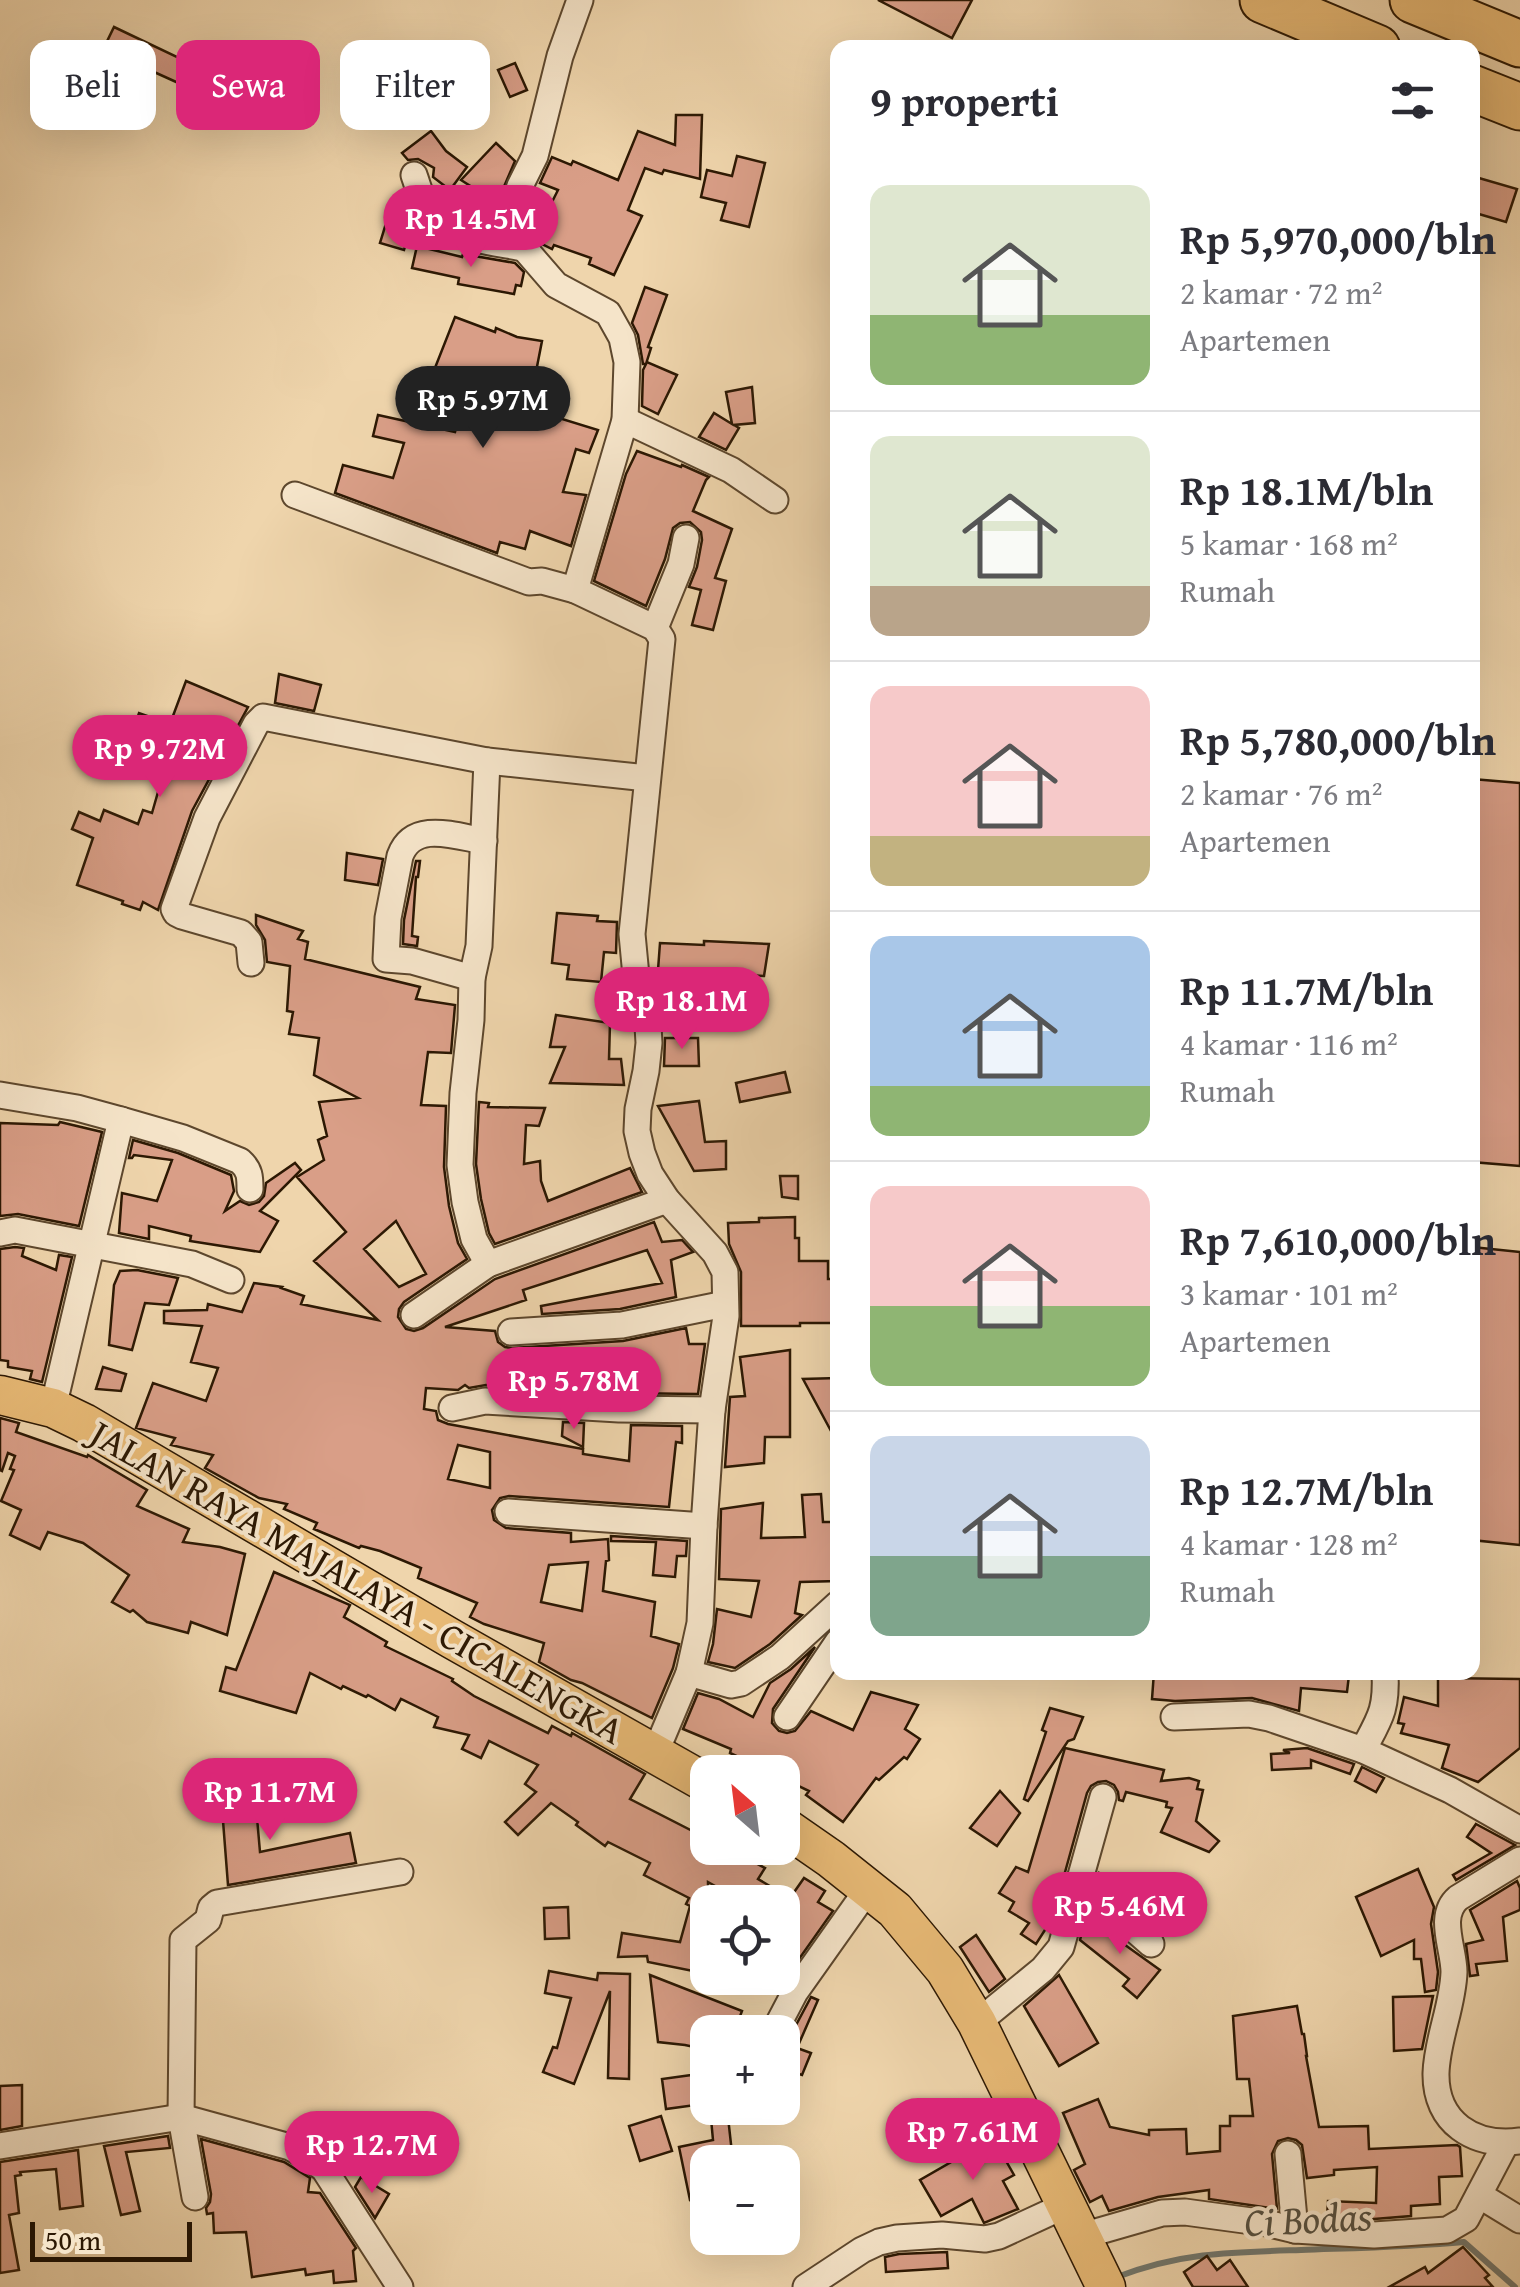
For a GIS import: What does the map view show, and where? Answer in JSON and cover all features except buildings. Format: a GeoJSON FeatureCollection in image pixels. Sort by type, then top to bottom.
{"type":"FeatureCollection","features":[{"type":"Feature","properties":{"kind":"highway"},"geometry":{"type":"LineString","coordinates":[[1263,0],[1357,40]]}},
{"type":"Feature","properties":{"kind":"highway"},"geometry":{"type":"LineString","coordinates":[[1414,0],[1520,44]]}},
{"type":"Feature","properties":{"kind":"highway"},"geometry":{"type":"LineString","coordinates":[[1480,91],[1520,108]]}},
{"type":"Feature","properties":{"kind":"main road","name":"JALAN RAYA MAJALAYA - CICALENGKA"},"geometry":{"type":"LineString","coordinates":[[0,1395],[53,1408],[84,1424],[690,1775]]}},
{"type":"Feature","properties":{"kind":"main road"},"geometry":{"type":"LineString","coordinates":[[800,1837],[894,1910],[946,1970],[977,2022],[1106,2287]]}},
{"type":"Feature","properties":{"kind":"street"},"geometry":{"type":"LineString","coordinates":[[575,590],[625,420],[627,362],[622,338],[608,313],[556,285],[512,230],[512,210],[535,156],[560,56],[580,0]]}},
{"type":"Feature","properties":{"kind":"street"},"geometry":{"type":"LineString","coordinates":[[414,174],[432,218],[444,227],[458,234],[524,248]]}},
{"type":"Feature","properties":{"kind":"street"},"geometry":{"type":"LineString","coordinates":[[625,420],[731,470],[775,500]]}},
{"type":"Feature","properties":{"kind":"street"},"geometry":{"type":"LineString","coordinates":[[296,495],[529,582],[542,581],[575,590],[660,633],[663,647],[632,934],[650,1043],[638,1131],[650,1174],[667,1200],[722,1263],[725,1304],[712,1410],[700,1623],[689,1673],[654,1756]]}},
{"type":"Feature","properties":{"kind":"street"},"geometry":{"type":"LineString","coordinates":[[655,628],[681,564],[686,538]]}},
{"type":"Feature","properties":{"kind":"street"},"geometry":{"type":"LineString","coordinates":[[251,962],[249,942],[241,933],[182,916],[174,908],[208,818],[256,724],[266,716],[487,762],[648,778]]}},
{"type":"Feature","properties":{"kind":"street"},"geometry":{"type":"LineString","coordinates":[[487,762],[478,946],[472,978],[460,1165],[474,1239],[488,1264]]}},
{"type":"Feature","properties":{"kind":"street"},"geometry":{"type":"LineString","coordinates":[[472,978],[412,961],[386,959],[388,918],[400,856],[409,841],[427,831],[484,841]]}},
{"type":"Feature","properties":{"kind":"street"},"geometry":{"type":"LineString","coordinates":[[0,1095],[77,1108],[182,1138],[247,1167],[250,1189]]}},
{"type":"Feature","properties":{"kind":"street"},"geometry":{"type":"LineString","coordinates":[[53,1408],[121,1120]]}},
{"type":"Feature","properties":{"kind":"street"},"geometry":{"type":"LineString","coordinates":[[414,1315],[488,1264],[667,1200]]}},
{"type":"Feature","properties":{"kind":"street"},"geometry":{"type":"LineString","coordinates":[[0,1233],[15,1230],[192,1264],[230,1280]]}},
{"type":"Feature","properties":{"kind":"street"},"geometry":{"type":"LineString","coordinates":[[510,1332],[622,1326],[725,1304]]}},
{"type":"Feature","properties":{"kind":"street"},"geometry":{"type":"LineString","coordinates":[[452,1408],[485,1401],[712,1410]]}},
{"type":"Feature","properties":{"kind":"street"},"geometry":{"type":"LineString","coordinates":[[508,1512],[704,1526]]}},
{"type":"Feature","properties":{"kind":"street"},"geometry":{"type":"LineString","coordinates":[[689,1673],[731,1685],[740,1683],[780,1657],[830,1611]]}},
{"type":"Feature","properties":{"kind":"street"},"geometry":{"type":"LineString","coordinates":[[788,1717],[830,1654]]}},
{"type":"Feature","properties":{"kind":"street"},"geometry":{"type":"LineString","coordinates":[[1363,1750],[1384,1710],[1385,1680]]}},
{"type":"Feature","properties":{"kind":"street"},"geometry":{"type":"LineString","coordinates":[[1174,1717],[1249,1714],[1269,1718],[1363,1750],[1450,1790],[1520,1830]]}},
{"type":"Feature","properties":{"kind":"street"},"geometry":{"type":"LineString","coordinates":[[977,2022],[1052,1960],[1061,1947],[1103,1797]]}},
{"type":"Feature","properties":{"kind":"street"},"geometry":{"type":"LineString","coordinates":[[1513,2142],[1484,2142],[1452,2121],[1443,2104],[1436,2070],[1454,1972],[1448,1911],[1458,1898],[1520,1860]]}},
{"type":"Feature","properties":{"kind":"street"},"geometry":{"type":"LineString","coordinates":[[195,2197],[181,2117],[181,1967],[185,1937],[208,1920],[211,1908],[218,1903],[400,1872]]}},
{"type":"Feature","properties":{"kind":"street"},"geometry":{"type":"LineString","coordinates":[[782,2015],[794,1992],[868,1889]]}},
{"type":"Feature","properties":{"kind":"street"},"geometry":{"type":"LineString","coordinates":[[1077,1891],[1151,1944]]}},
{"type":"Feature","properties":{"kind":"street"},"geometry":{"type":"LineString","coordinates":[[0,2146],[181,2117],[290,2147],[324,2169],[400,2287]]}},
{"type":"Feature","properties":{"kind":"street"},"geometry":{"type":"LineString","coordinates":[[821,2283],[862,2250],[896,2238],[942,2235],[985,2239],[1079,2230],[1174,2213],[1295,2230],[1374,2235],[1447,2230],[1466,2219],[1513,2142]]}},
{"type":"Feature","properties":{"kind":"street"},"geometry":{"type":"LineString","coordinates":[[1288,2154],[1295,2230]]}},
{"type":"Feature","properties":{"kind":"street"},"geometry":{"type":"LineString","coordinates":[[1479,2195],[1520,2220]]}},
{"type":"Feature","properties":{"kind":"waterway","name":"Ci Bodas"},"geometry":{"type":"LineString","coordinates":[[1117,2277],[1208,2255],[1464,2242],[1515,2287]]}}]}
